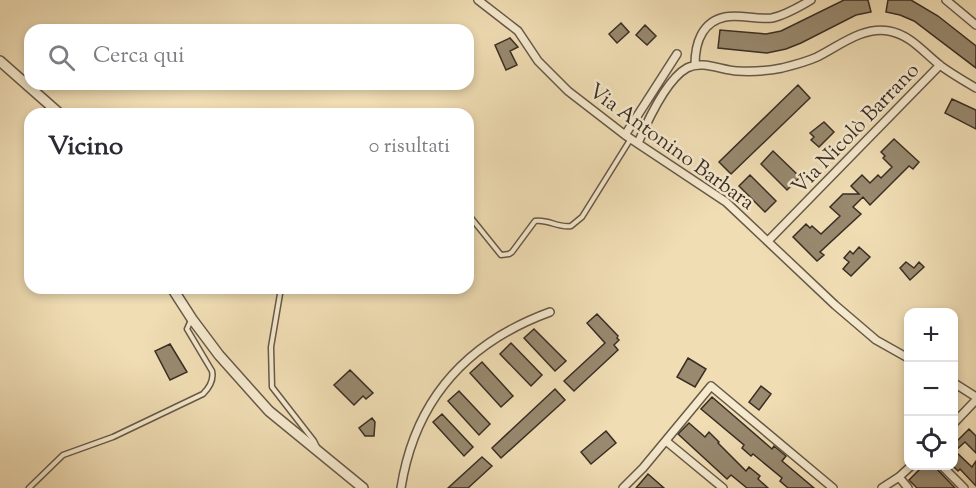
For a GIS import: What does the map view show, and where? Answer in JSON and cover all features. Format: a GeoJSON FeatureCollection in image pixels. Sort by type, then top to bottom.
{"type":"FeatureCollection","features":[{"type":"Feature","properties":{"kind":"street","name":"Via Antonino Barbara"},"geometry":{"type":"LineString","coordinates":[[478,0],[518,32],[538,61],[556,81],[597,116],[726,202],[835,305],[876,340],[904,355]]}},
{"type":"Feature","properties":{"kind":"street"},"geometry":{"type":"LineString","coordinates":[[695,65],[697,41],[713,22],[726,17],[762,19],[775,17],[811,0]]}},
{"type":"Feature","properties":{"kind":"street"},"geometry":{"type":"LineString","coordinates":[[946,0],[976,25]]}},
{"type":"Feature","properties":{"kind":"street"},"geometry":{"type":"LineString","coordinates":[[638,143],[645,125],[670,85],[679,74],[695,65],[762,72],[800,63],[863,33],[891,31],[910,40],[940,65],[976,88]]}},
{"type":"Feature","properties":{"kind":"street"},"geometry":{"type":"LineString","coordinates":[[628,137],[677,54]]}},
{"type":"Feature","properties":{"kind":"street"},"geometry":{"type":"LineString","coordinates":[[0,61],[24,82]]}},
{"type":"Feature","properties":{"kind":"street","name":"Via Nicolò Barrano"},"geometry":{"type":"LineString","coordinates":[[768,240],[940,65]]}},
{"type":"Feature","properties":{"kind":"street"},"geometry":{"type":"LineString","coordinates":[[33,90],[53,108]]}},
{"type":"Feature","properties":{"kind":"street"},"geometry":{"type":"LineString","coordinates":[[176,294],[219,355],[269,411],[363,488]]}},
{"type":"Feature","properties":{"kind":"street"},"geometry":{"type":"LineString","coordinates":[[401,488],[413,441],[420,424],[453,372],[491,339],[521,322],[550,312]]}},
{"type":"Feature","properties":{"kind":"street"},"geometry":{"type":"LineString","coordinates":[[623,488],[666,441],[711,386],[832,488]]}},
{"type":"Feature","properties":{"kind":"street"},"geometry":{"type":"LineString","coordinates":[[958,386],[976,398],[958,418]]}},
{"type":"Feature","properties":{"kind":"street"},"geometry":{"type":"LineString","coordinates":[[666,441],[723,488]]}},
{"type":"Feature","properties":{"kind":"street"},"geometry":{"type":"LineString","coordinates":[[882,488],[906,470]]}},
{"type":"Feature","properties":{"kind":"street"},"geometry":{"type":"LineString","coordinates":[[947,470],[964,488]]}},
{"type":"Feature","properties":{"kind":"street"},"geometry":{"type":"LineString","coordinates":[[899,477],[908,488]]}},
{"type":"Feature","properties":{"kind":"lane"},"geometry":{"type":"LineString","coordinates":[[474,221],[501,255],[512,252],[535,221],[544,220],[560,226],[571,226],[582,217],[628,137]]}},
{"type":"Feature","properties":{"kind":"lane"},"geometry":{"type":"LineString","coordinates":[[280,294],[271,347],[272,387],[315,441],[318,451]]}},
{"type":"Feature","properties":{"kind":"lane"},"geometry":{"type":"LineString","coordinates":[[29,488],[37,483],[63,455],[113,437],[158,417],[209,389],[213,376],[212,371],[187,329],[187,324],[192,319]]}},
{"type":"Feature","properties":{"kind":"building"},"geometry":{"type":"Polygon","coordinates":[[[844,0],[868,0],[871,12],[856,15],[786,49],[767,53],[718,48],[720,30],[766,34],[781,31],[844,0]]]}},
{"type":"Feature","properties":{"kind":"building"},"geometry":{"type":"Polygon","coordinates":[[[888,0],[911,0],[938,16],[976,46],[976,68],[914,21],[886,12],[888,0]]]}},
{"type":"Feature","properties":{"kind":"building"},"geometry":{"type":"Polygon","coordinates":[[[621,23],[629,32],[617,43],[609,34],[621,23]]]}},
{"type":"Feature","properties":{"kind":"building"},"geometry":{"type":"Polygon","coordinates":[[[645,25],[656,36],[647,45],[636,35],[645,25]]]}},
{"type":"Feature","properties":{"kind":"building"},"geometry":{"type":"Polygon","coordinates":[[[510,38],[518,47],[510,51],[517,65],[506,70],[495,45],[510,38]]]}},
{"type":"Feature","properties":{"kind":"building"},"geometry":{"type":"Polygon","coordinates":[[[798,85],[810,98],[731,174],[719,162],[798,85]]]}},
{"type":"Feature","properties":{"kind":"building"},"geometry":{"type":"Polygon","coordinates":[[[952,99],[976,110],[976,129],[945,113],[952,99]]]}},
{"type":"Feature","properties":{"kind":"building"},"geometry":{"type":"Polygon","coordinates":[[[824,122],[834,132],[819,147],[811,140],[814,137],[810,133],[824,122]]]}},
{"type":"Feature","properties":{"kind":"building"},"geometry":{"type":"Polygon","coordinates":[[[894,139],[919,162],[913,169],[909,166],[870,205],[863,197],[853,207],[861,214],[820,252],[824,255],[817,261],[793,237],[806,224],[821,234],[840,216],[830,207],[843,194],[859,194],[851,186],[862,175],[870,183],[878,175],[881,178],[892,167],[883,158],[885,156],[881,152],[894,139]]]}},
{"type":"Feature","properties":{"kind":"building"},"geometry":{"type":"Polygon","coordinates":[[[773,151],[800,177],[787,190],[761,164],[773,151]]]}},
{"type":"Feature","properties":{"kind":"building"},"geometry":{"type":"Polygon","coordinates":[[[750,175],[776,201],[765,212],[739,186],[750,175]]]}},
{"type":"Feature","properties":{"kind":"building"},"geometry":{"type":"Polygon","coordinates":[[[859,247],[870,257],[851,276],[843,269],[849,262],[844,258],[850,251],[853,254],[859,247]]]}},
{"type":"Feature","properties":{"kind":"building"},"geometry":{"type":"Polygon","coordinates":[[[906,262],[914,268],[919,262],[924,267],[910,280],[900,268],[906,262]]]}},
{"type":"Feature","properties":{"kind":"building"},"geometry":{"type":"Polygon","coordinates":[[[597,314],[618,336],[619,340],[614,345],[618,350],[574,391],[564,381],[605,343],[587,323],[597,314]]]}},
{"type":"Feature","properties":{"kind":"building"},"geometry":{"type":"Polygon","coordinates":[[[534,329],[566,361],[555,371],[524,338],[534,329]]]}},
{"type":"Feature","properties":{"kind":"building"},"geometry":{"type":"Polygon","coordinates":[[[511,343],[542,375],[531,386],[500,354],[511,343]]]}},
{"type":"Feature","properties":{"kind":"building"},"geometry":{"type":"Polygon","coordinates":[[[170,344],[187,372],[170,380],[155,351],[170,344]]]}},
{"type":"Feature","properties":{"kind":"building"},"geometry":{"type":"Polygon","coordinates":[[[688,358],[706,369],[695,387],[677,377],[688,358]]]}},
{"type":"Feature","properties":{"kind":"building"},"geometry":{"type":"Polygon","coordinates":[[[482,362],[513,396],[501,407],[470,373],[482,362]]]}},
{"type":"Feature","properties":{"kind":"building"},"geometry":{"type":"Polygon","coordinates":[[[350,370],[373,393],[366,399],[363,396],[354,405],[334,385],[350,370]]]}},
{"type":"Feature","properties":{"kind":"building"},"geometry":{"type":"Polygon","coordinates":[[[761,386],[771,394],[759,410],[749,402],[761,386]]]}},
{"type":"Feature","properties":{"kind":"building"},"geometry":{"type":"Polygon","coordinates":[[[555,389],[565,400],[501,458],[492,448],[555,389]]]}},
{"type":"Feature","properties":{"kind":"building"},"geometry":{"type":"Polygon","coordinates":[[[459,391],[490,424],[479,435],[448,401],[459,391]]]}},
{"type":"Feature","properties":{"kind":"building"},"geometry":{"type":"Polygon","coordinates":[[[712,397],[772,449],[774,446],[786,456],[782,461],[814,488],[788,488],[780,481],[782,478],[742,448],[744,445],[701,409],[712,397]]]}},
{"type":"Feature","properties":{"kind":"building"},"geometry":{"type":"Polygon","coordinates":[[[442,414],[473,447],[464,456],[433,422],[442,414]]]}},
{"type":"Feature","properties":{"kind":"building"},"geometry":{"type":"Polygon","coordinates":[[[372,418],[375,422],[374,436],[365,436],[359,428],[372,418]]]}},
{"type":"Feature","properties":{"kind":"building"},"geometry":{"type":"Polygon","coordinates":[[[689,423],[705,437],[709,432],[746,471],[749,467],[760,476],[758,479],[768,488],[747,488],[731,475],[727,479],[678,434],[689,423]]]}},
{"type":"Feature","properties":{"kind":"building"},"geometry":{"type":"Polygon","coordinates":[[[969,429],[976,436],[976,453],[965,442],[958,448],[958,440],[969,429]]]}},
{"type":"Feature","properties":{"kind":"building"},"geometry":{"type":"Polygon","coordinates":[[[606,431],[616,443],[591,464],[581,452],[606,431]]]}},
{"type":"Feature","properties":{"kind":"building"},"geometry":{"type":"Polygon","coordinates":[[[958,454],[972,467],[976,461],[976,486],[960,469],[958,471],[958,454]]]}},
{"type":"Feature","properties":{"kind":"building"},"geometry":{"type":"Polygon","coordinates":[[[482,457],[492,466],[468,488],[448,488],[482,457]]]}},
{"type":"Feature","properties":{"kind":"building"},"geometry":{"type":"Polygon","coordinates":[[[919,470],[938,470],[955,488],[917,488],[909,480],[919,470]]]}},
{"type":"Feature","properties":{"kind":"building"},"geometry":{"type":"Polygon","coordinates":[[[648,474],[664,488],[636,488],[648,474]]]}}]}
